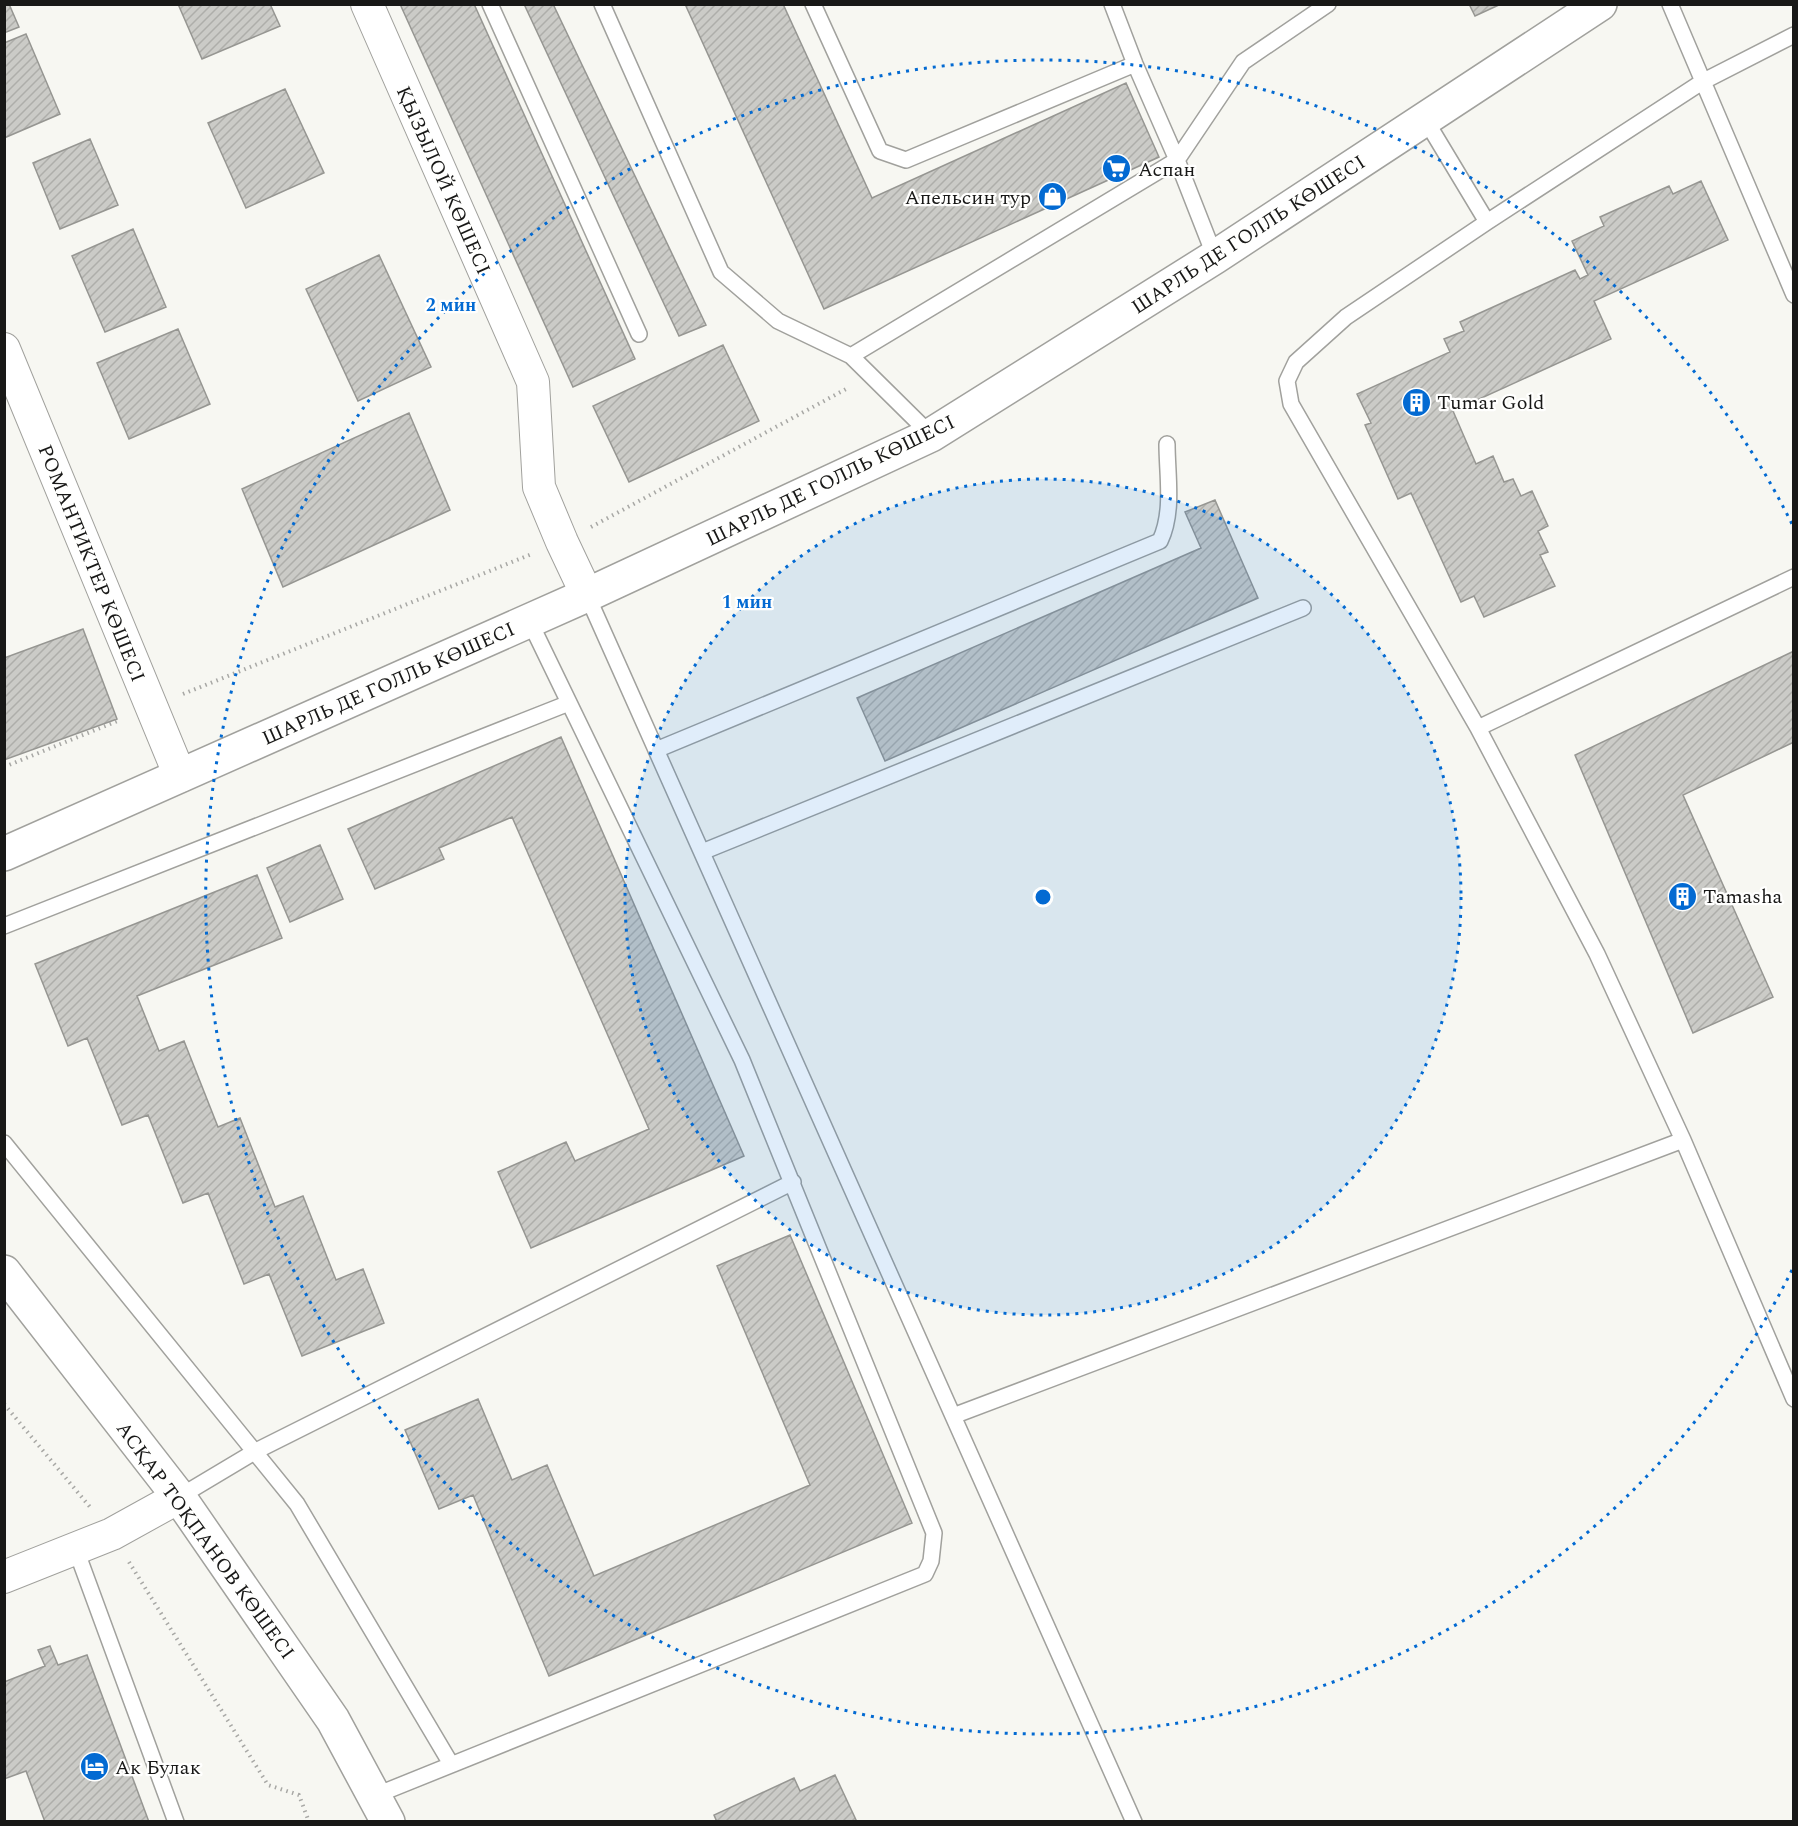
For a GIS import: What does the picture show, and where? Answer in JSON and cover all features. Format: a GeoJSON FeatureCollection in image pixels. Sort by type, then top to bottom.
{"type":"FeatureCollection","features":[{"type":"Feature","properties":{"kind":"street","name":"ҚЫЗЫЛОЙ КӨШЕСІ"},"geometry":{"type":"LineString","coordinates":[[367,4],[533,382],[539,486],[587,595]]}},
{"type":"Feature","properties":{"kind":"street","name":"ШАРЛЬ ДЕ ГОЛЛЬ КӨШЕСІ"},"geometry":{"type":"LineString","coordinates":[[4,854],[587,595],[931,435],[1215,257],[1600,4]]}},
{"type":"Feature","properties":{"kind":"street","name":"РОМАНТИКТЕР КӨШЕСІ"},"geometry":{"type":"LineString","coordinates":[[4,350],[180,776]]}},
{"type":"Feature","properties":{"kind":"street","name":"АСҚАР ТОҚПАНОВ КӨШЕСІ"},"geometry":{"type":"LineString","coordinates":[[4,1272],[179,1497],[333,1720],[381,1809]]}},
{"type":"Feature","properties":{"kind":"street"},"geometry":{"type":"LineString","coordinates":[[4,1577],[111,1534],[179,1497]]}},
{"type":"Feature","properties":{"kind":"lane"},"geometry":{"type":"LineString","coordinates":[[490,4],[639,334]]}},
{"type":"Feature","properties":{"kind":"lane"},"geometry":{"type":"LineString","coordinates":[[602,4],[721,272],[778,321],[851,356],[931,435]]}},
{"type":"Feature","properties":{"kind":"lane"},"geometry":{"type":"LineString","coordinates":[[813,4],[880,151],[906,159],[1135,64]]}},
{"type":"Feature","properties":{"kind":"lane"},"geometry":{"type":"LineString","coordinates":[[1112,4],[1215,257]]}},
{"type":"Feature","properties":{"kind":"lane"},"geometry":{"type":"LineString","coordinates":[[851,356],[1177,160],[1243,62],[1328,4]]}},
{"type":"Feature","properties":{"kind":"lane"},"geometry":{"type":"LineString","coordinates":[[1670,4],[1794,295]]}},
{"type":"Feature","properties":{"kind":"lane"},"geometry":{"type":"LineString","coordinates":[[1794,35],[1702,82],[1486,222],[1346,317],[1296,362],[1287,381],[1291,404],[1478,728],[1597,954],[1683,1140],[1794,1400]]}},
{"type":"Feature","properties":{"kind":"lane"},"geometry":{"type":"LineString","coordinates":[[1425,119],[1486,222]]}},
{"type":"Feature","properties":{"kind":"lane"},"geometry":{"type":"LineString","coordinates":[[657,750],[1160,541],[1166,530],[1168,514],[1167,444]]}},
{"type":"Feature","properties":{"kind":"lane"},"geometry":{"type":"LineString","coordinates":[[1478,728],[1794,577]]}},
{"type":"Feature","properties":{"kind":"lane"},"geometry":{"type":"LineString","coordinates":[[587,595],[1134,1821]]}},
{"type":"Feature","properties":{"kind":"lane"},"geometry":{"type":"LineString","coordinates":[[702,852],[1303,608]]}},
{"type":"Feature","properties":{"kind":"lane"},"geometry":{"type":"LineString","coordinates":[[381,1809],[451,1764],[925,1574],[931,1561],[934,1533],[742,1060],[530,620]]}},
{"type":"Feature","properties":{"kind":"lane"},"geometry":{"type":"LineString","coordinates":[[4,926],[569,703]]}},
{"type":"Feature","properties":{"kind":"lane"},"geometry":{"type":"LineString","coordinates":[[953,1416],[1683,1140]]}},
{"type":"Feature","properties":{"kind":"lane"},"geometry":{"type":"LineString","coordinates":[[4,1143],[297,1504],[451,1764]]}},
{"type":"Feature","properties":{"kind":"lane"},"geometry":{"type":"LineString","coordinates":[[179,1497],[256,1451],[793,1182]]}},
{"type":"Feature","properties":{"kind":"lane"},"geometry":{"type":"LineString","coordinates":[[75,1547],[176,1821]]}},
{"type":"Feature","properties":{"kind":"path"},"geometry":{"type":"LineString","coordinates":[[4,767],[562,542],[870,376]]}},
{"type":"Feature","properties":{"kind":"path"},"geometry":{"type":"LineString","coordinates":[[4,1404],[111,1534],[268,1785],[298,1795],[309,1821]]}},
{"type":"Feature","properties":{"kind":"building"},"geometry":{"type":"Polygon","coordinates":[[[4,4],[9,4],[19,27],[4,33],[4,4]]]}},
{"type":"Feature","properties":{"kind":"building"},"geometry":{"type":"Polygon","coordinates":[[[178,4],[270,4],[280,26],[202,59],[178,4]]]}},
{"type":"Feature","properties":{"kind":"building"},"geometry":{"type":"Polygon","coordinates":[[[400,4],[474,4],[635,359],[573,387],[400,4]]]}},
{"type":"Feature","properties":{"kind":"building"},"geometry":{"type":"Polygon","coordinates":[[[524,4],[553,4],[706,325],[679,336],[524,4]]]}},
{"type":"Feature","properties":{"kind":"building"},"geometry":{"type":"Polygon","coordinates":[[[685,4],[783,4],[872,198],[1126,83],[1159,157],[824,309],[685,4]]]}},
{"type":"Feature","properties":{"kind":"building"},"geometry":{"type":"Polygon","coordinates":[[[1469,4],[1501,4],[1475,16],[1469,4]]]}},
{"type":"Feature","properties":{"kind":"building"},"geometry":{"type":"Polygon","coordinates":[[[26,34],[60,114],[4,138],[4,43],[26,34]]]}},
{"type":"Feature","properties":{"kind":"building"},"geometry":{"type":"Polygon","coordinates":[[[285,89],[324,173],[246,208],[208,123],[285,89]]]}},
{"type":"Feature","properties":{"kind":"building"},"geometry":{"type":"Polygon","coordinates":[[[90,139],[118,205],[60,229],[33,163],[90,139]]]}},
{"type":"Feature","properties":{"kind":"building","name":"Tumar Gold"},"geometry":{"type":"Polygon","coordinates":[[[1701,181],[1728,240],[1594,301],[1611,339],[1453,411],[1476,464],[1493,456],[1504,482],[1513,479],[1521,496],[1532,491],[1548,526],[1538,531],[1548,552],[1540,555],[1555,586],[1484,617],[1474,596],[1461,602],[1411,493],[1398,499],[1365,425],[1371,423],[1357,394],[1450,352],[1444,339],[1464,331],[1460,322],[1575,270],[1580,279],[1588,275],[1572,241],[1604,226],[1600,217],[1669,186],[1673,194],[1701,181]]]}},
{"type":"Feature","properties":{"kind":"building"},"geometry":{"type":"Polygon","coordinates":[[[133,229],[166,307],[105,332],[72,256],[133,229]]]}},
{"type":"Feature","properties":{"kind":"building"},"geometry":{"type":"Polygon","coordinates":[[[379,255],[431,367],[358,401],[306,289],[379,255]]]}},
{"type":"Feature","properties":{"kind":"building"},"geometry":{"type":"Polygon","coordinates":[[[178,329],[210,404],[129,439],[97,363],[178,329]]]}},
{"type":"Feature","properties":{"kind":"building"},"geometry":{"type":"Polygon","coordinates":[[[723,345],[759,421],[629,482],[593,406],[723,345]]]}},
{"type":"Feature","properties":{"kind":"building"},"geometry":{"type":"Polygon","coordinates":[[[409,413],[450,510],[283,587],[242,489],[409,413]]]}},
{"type":"Feature","properties":{"kind":"building"},"geometry":{"type":"Polygon","coordinates":[[[1215,500],[1258,598],[885,761],[857,698],[1201,548],[1185,512],[1215,500]]]}},
{"type":"Feature","properties":{"kind":"building"},"geometry":{"type":"Polygon","coordinates":[[[83,629],[117,719],[4,760],[4,658],[83,629]]]}},
{"type":"Feature","properties":{"kind":"building","name":"Tamasha"},"geometry":{"type":"Polygon","coordinates":[[[1794,651],[1794,742],[1683,795],[1773,997],[1693,1033],[1575,755],[1794,651]]]}},
{"type":"Feature","properties":{"kind":"building"},"geometry":{"type":"Polygon","coordinates":[[[561,737],[744,1156],[531,1248],[498,1172],[566,1142],[575,1161],[649,1129],[512,817],[439,848],[444,859],[375,889],[348,829],[561,737]]]}},
{"type":"Feature","properties":{"kind":"building"},"geometry":{"type":"Polygon","coordinates":[[[320,845],[343,899],[290,922],[267,868],[320,845]]]}},
{"type":"Feature","properties":{"kind":"building"},"geometry":{"type":"Polygon","coordinates":[[[257,875],[282,938],[137,996],[159,1051],[184,1041],[218,1127],[240,1118],[275,1207],[303,1196],[336,1280],[363,1269],[384,1323],[302,1356],[269,1274],[244,1284],[208,1193],[183,1203],[148,1115],[122,1125],[87,1038],[68,1046],[35,964],[257,875]]]}},
{"type":"Feature","properties":{"kind":"building"},"geometry":{"type":"Polygon","coordinates":[[[790,1235],[912,1523],[549,1676],[473,1495],[439,1509],[405,1430],[478,1399],[512,1480],[547,1465],[594,1576],[810,1485],[717,1266],[790,1235]]]}},
{"type":"Feature","properties":{"kind":"building"},"geometry":{"type":"Polygon","coordinates":[[[50,1646],[58,1665],[87,1655],[149,1822],[45,1822],[26,1771],[4,1779],[4,1682],[45,1666],[38,1650],[50,1646]]]}},
{"type":"Feature","properties":{"kind":"building"},"geometry":{"type":"Polygon","coordinates":[[[835,1775],[857,1822],[717,1822],[714,1815],[794,1778],[800,1791],[835,1775]]]}},
{"type":"Feature","properties":{"kind":"place","name":"Аспан"},"geometry":{"type":"Point","coordinates":[1117,169]}},
{"type":"Feature","properties":{"kind":"place","name":"Апельсин тур"},"geometry":{"type":"Point","coordinates":[1052,197]}},
{"type":"Feature","properties":{"kind":"place","name":"Tumar Gold"},"geometry":{"type":"Point","coordinates":[1416,402]}},
{"type":"Feature","properties":{"kind":"place","name":"Tamasha"},"geometry":{"type":"Point","coordinates":[1682,896]}},
{"type":"Feature","properties":{"kind":"place","name":"Ак Булак"},"geometry":{"type":"Point","coordinates":[94,1767]}}]}
